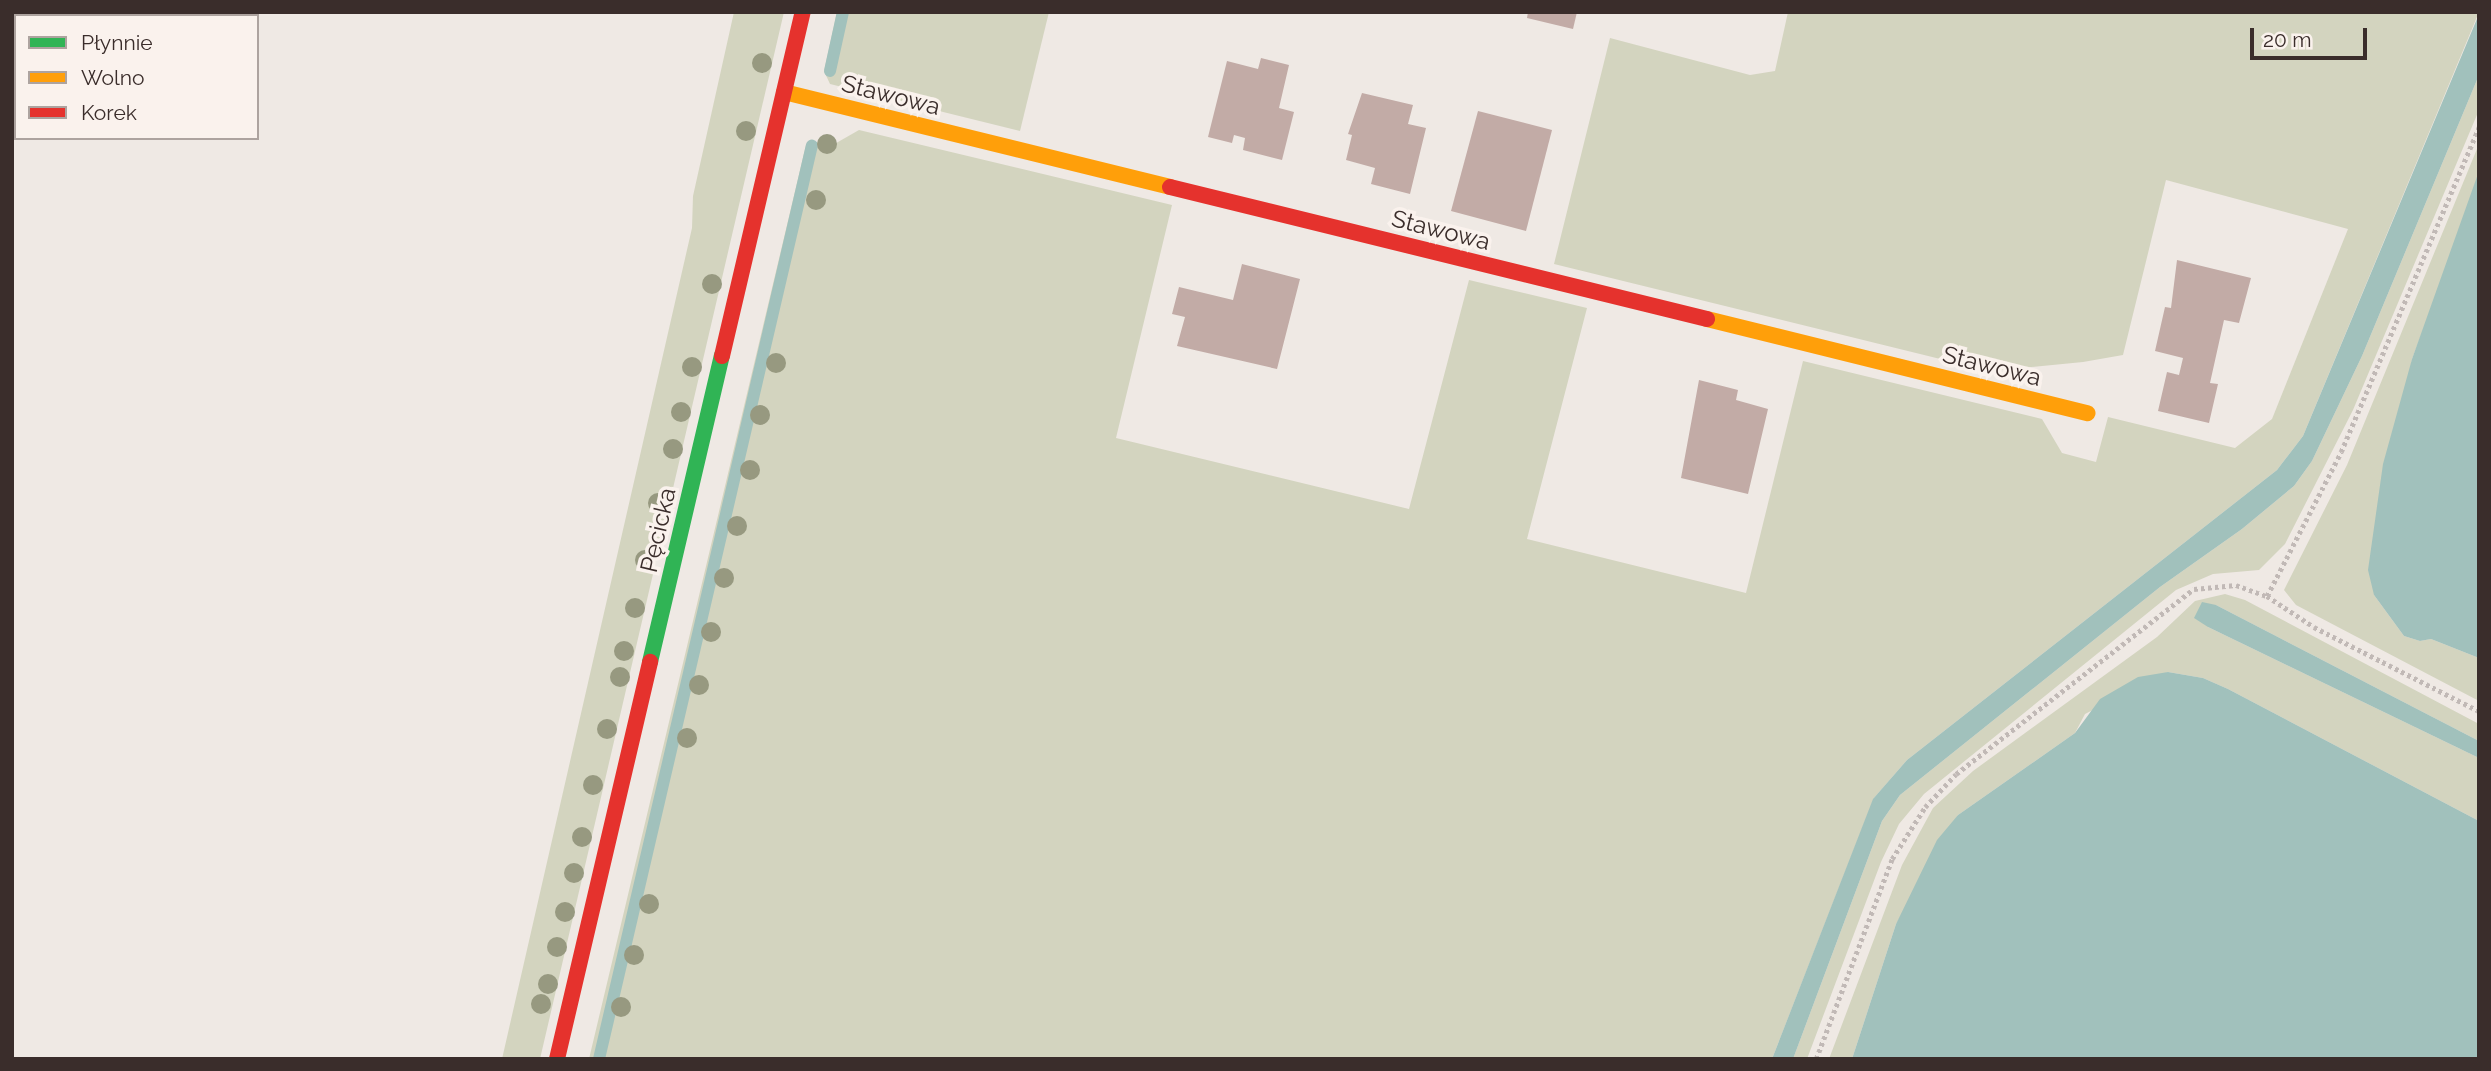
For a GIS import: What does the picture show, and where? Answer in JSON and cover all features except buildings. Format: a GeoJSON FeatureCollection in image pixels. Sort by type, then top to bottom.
{"type":"FeatureCollection","features":[{"type":"Feature","properties":{"kind":"street","name":"Pęcicka"},"geometry":{"type":"LineString","coordinates":[[557,1059],[803,12]]}},
{"type":"Feature","properties":{"kind":"street","name":"Stawowa"},"geometry":{"type":"LineString","coordinates":[[784,92],[2088,413]]}},
{"type":"Feature","properties":{"kind":"path"},"geometry":{"type":"LineString","coordinates":[[2267,596],[2341,452],[2479,127]]}},
{"type":"Feature","properties":{"kind":"path"},"geometry":{"type":"LineString","coordinates":[[1816,1059],[1892,859],[1925,807],[1956,774],[2194,589],[2205,584],[2236,584],[2267,596],[2314,627],[2479,711]]}},
{"type":"Feature","properties":{"kind":"green space"},"geometry":{"type":"Polygon","coordinates":[[[734,12],[784,12],[540,1059],[502,1059],[692,228],[693,196],[734,12]]]}},
{"type":"Feature","properties":{"kind":"green space"},"geometry":{"type":"Polygon","coordinates":[[[837,12],[1049,12],[1020,131],[830,84],[824,71],[837,12]]]}},
{"type":"Feature","properties":{"kind":"green space"},"geometry":{"type":"Polygon","coordinates":[[[1788,12],[2479,12],[2303,436],[2277,470],[1907,760],[1874,798],[1772,1059],[589,1059],[806,145],[825,141],[824,150],[859,130],[1172,205],[1116,438],[1409,509],[1469,280],[1587,308],[1527,539],[1746,593],[1803,361],[2042,419],[2062,453],[2096,462],[2108,417],[2235,448],[2272,419],[2348,229],[2166,180],[2123,355],[2083,362],[1989,371],[1554,264],[1610,38],[1750,75],[1775,71],[1788,12]]]}},
{"type":"Feature","properties":{"kind":"green space"},"geometry":{"type":"Polygon","coordinates":[[[2479,75],[2479,110],[2353,410],[2285,544],[2259,570],[2213,574],[2176,590],[1924,794],[1899,824],[1881,862],[1807,1059],[1793,1059],[1882,821],[1900,795],[2160,587],[2242,529],[2294,486],[2312,461],[2362,356],[2479,75]]]}},
{"type":"Feature","properties":{"kind":"green space"},"geometry":{"type":"Polygon","coordinates":[[[2479,144],[2479,171],[2467,214],[2412,359],[2374,595],[2404,636],[2420,641],[2431,639],[2479,658],[2479,701],[2296,605],[2284,590],[2347,465],[2479,144]]]}},
{"type":"Feature","properties":{"kind":"green space"},"geometry":{"type":"Polygon","coordinates":[[[2225,594],[2245,600],[2479,724],[2479,741],[2216,605],[2208,627],[2479,758],[2479,821],[2228,689],[2203,678],[2168,672],[2085,714],[2075,733],[1958,815],[1896,924],[1852,1059],[1829,1059],[1902,865],[1933,808],[1973,771],[2157,637],[2195,601],[2225,594]]]}},
{"type":"Feature","properties":{"kind":"water"},"geometry":{"type":"Polygon","coordinates":[[[2479,14],[2479,75],[2362,356],[2312,461],[2294,486],[2242,529],[2160,587],[1900,795],[1882,821],[1793,1059],[1772,1059],[1873,799],[1907,760],[2277,470],[2303,436],[2479,14]]]}},
{"type":"Feature","properties":{"kind":"water"},"geometry":{"type":"Polygon","coordinates":[[[2479,171],[2479,658],[2431,639],[2420,641],[2404,636],[2374,595],[2368,570],[2383,464],[2412,359],[2479,171]]]}},
{"type":"Feature","properties":{"kind":"water"},"geometry":{"type":"Polygon","coordinates":[[[2202,602],[2216,605],[2479,741],[2479,758],[2208,627],[2194,618],[2202,602]]]}},
{"type":"Feature","properties":{"kind":"water"},"geometry":{"type":"Polygon","coordinates":[[[2168,672],[2203,678],[2228,689],[2479,821],[2479,1059],[1852,1059],[1896,924],[1937,840],[1958,815],[2075,733],[2100,699],[2138,677],[2168,672]]]}},
{"type":"Feature","properties":{"kind":"waterway"},"geometry":{"type":"LineString","coordinates":[[830,71],[843,12]]}},
{"type":"Feature","properties":{"kind":"waterway"},"geometry":{"type":"LineString","coordinates":[[599,1059],[812,145]]}},
{"type":"Feature","properties":{"kind":"traffic: fast"},"geometry":{"type":"LineString","coordinates":[[650,662],[722,356]]}},
{"type":"Feature","properties":{"kind":"traffic: slow"},"geometry":{"type":"LineString","coordinates":[[784,92],[1170,187]]}},
{"type":"Feature","properties":{"kind":"traffic: slow"},"geometry":{"type":"LineString","coordinates":[[1707,319],[2088,413]]}},
{"type":"Feature","properties":{"kind":"traffic: jam"},"geometry":{"type":"LineString","coordinates":[[722,356],[803,12]]}},
{"type":"Feature","properties":{"kind":"traffic: jam"},"geometry":{"type":"LineString","coordinates":[[1170,187],[1707,319]]}},
{"type":"Feature","properties":{"kind":"traffic: jam"},"geometry":{"type":"LineString","coordinates":[[557,1059],[650,662]]}}]}
